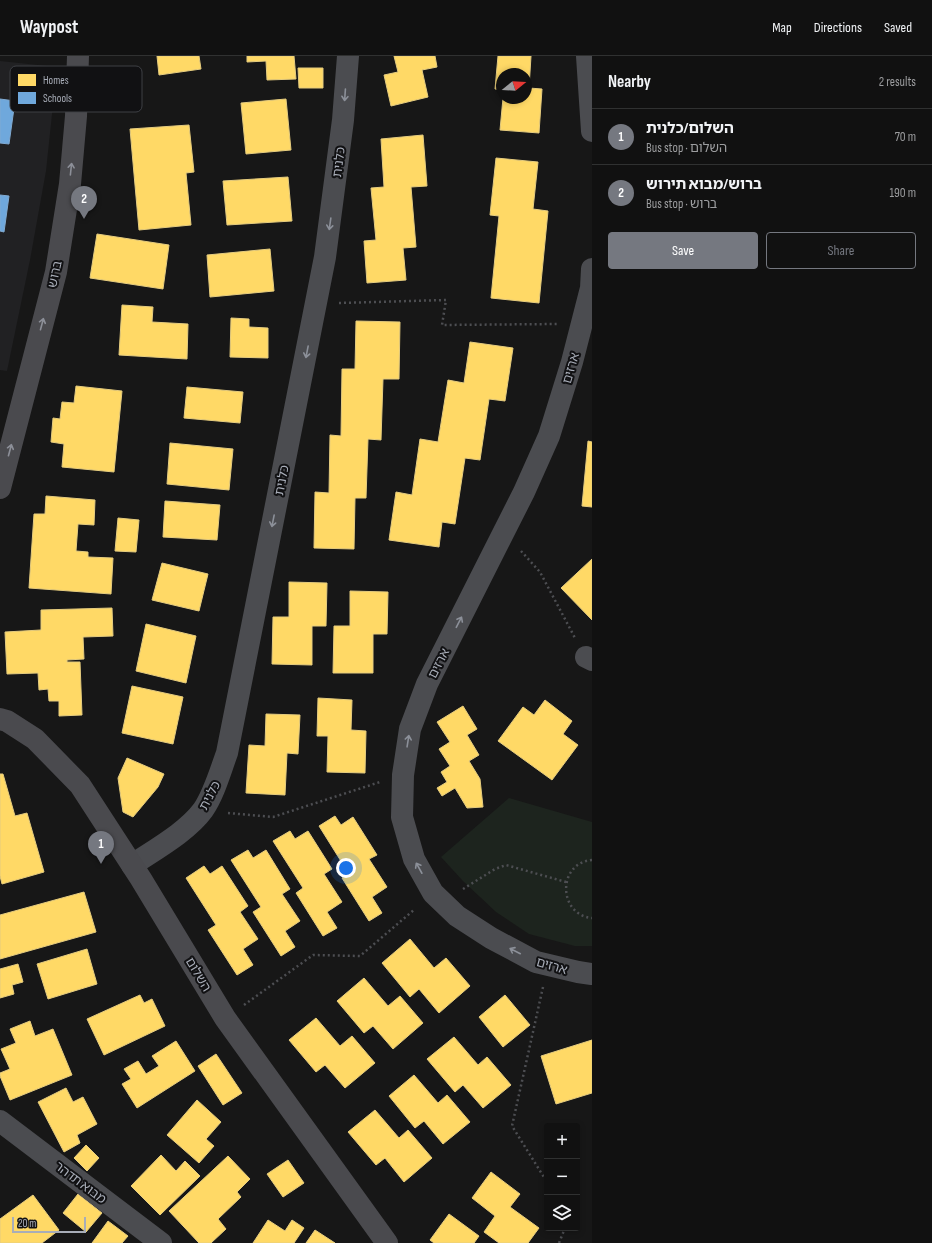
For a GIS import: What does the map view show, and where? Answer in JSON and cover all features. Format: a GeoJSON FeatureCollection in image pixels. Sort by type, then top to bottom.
{"type":"FeatureCollection","features":[{"type":"Feature","properties":{"kind":"street","name":"ברוש"},"geometry":{"type":"LineString","coordinates":[[78,56],[78,66]]}},
{"type":"Feature","properties":{"kind":"street","name":"כלנית"},"geometry":{"type":"LineString","coordinates":[[132,865],[180,832],[202,811],[214,790],[227,753],[316,303],[335,193],[348,56]]}},
{"type":"Feature","properties":{"kind":"street"},"geometry":{"type":"LineString","coordinates":[[587,56],[592,131]]}},
{"type":"Feature","properties":{"kind":"street","name":"ברוש"},"geometry":{"type":"LineString","coordinates":[[0,488],[56,272],[70,184],[76,112]]}},
{"type":"Feature","properties":{"kind":"street","name":"ארזים"},"geometry":{"type":"LineString","coordinates":[[592,269],[591,288],[582,324],[549,436],[504,533],[427,684],[410,729],[403,775],[402,816],[414,859],[438,898],[457,916],[491,938],[536,962],[592,974]]}},
{"type":"Feature","properties":{"kind":"street","name":"השלום"},"geometry":{"type":"LineString","coordinates":[[0,720],[7,721],[35,739],[80,784],[132,865],[225,1018],[387,1243]]}},
{"type":"Feature","properties":{"kind":"street","name":"מבוא תדהר"},"geometry":{"type":"LineString","coordinates":[[0,1120],[161,1243]]}},
{"type":"Feature","properties":{"kind":"path"},"geometry":{"type":"LineString","coordinates":[[316,303],[446,300],[442,325],[582,324]]}},
{"type":"Feature","properties":{"kind":"path"},"geometry":{"type":"LineString","coordinates":[[504,533],[540,572],[589,659]]}},
{"type":"Feature","properties":{"kind":"path"},"geometry":{"type":"LineString","coordinates":[[202,811],[273,817],[403,775]]}},
{"type":"Feature","properties":{"kind":"path"},"geometry":{"type":"LineString","coordinates":[[592,860],[578,865],[570,873],[566,882],[565,892],[568,902],[573,910],[581,916],[592,918]]}},
{"type":"Feature","properties":{"kind":"path"},"geometry":{"type":"LineString","coordinates":[[225,1018],[313,955],[360,956],[438,898],[495,869],[506,865],[566,882]]}},
{"type":"Feature","properties":{"kind":"path"},"geometry":{"type":"LineString","coordinates":[[544,1177],[512,1126],[548,965]]}},
{"type":"Feature","properties":{"kind":"path"},"geometry":{"type":"LineString","coordinates":[[559,1243],[564,1231]]}},
{"type":"Feature","properties":{"kind":"shaded area"},"geometry":{"type":"Polygon","coordinates":[[[0,61],[48,66],[10,66],[10,112],[52,112],[46,171],[30,260],[7,371],[0,370],[0,61]]]}},
{"type":"Feature","properties":{"kind":"shaded area"},"geometry":{"type":"Polygon","coordinates":[[[509,798],[592,822],[592,946],[575,946],[529,934],[496,912],[463,881],[441,857],[509,798]]]}},
{"type":"Feature","properties":{"kind":"building: Homes"},"geometry":{"type":"Polygon","coordinates":[[[157,56],[199,56],[201,69],[159,75],[157,56]]]}},
{"type":"Feature","properties":{"kind":"building: Homes"},"geometry":{"type":"Polygon","coordinates":[[[247,56],[294,56],[296,79],[267,80],[266,61],[247,62],[247,56]]]}},
{"type":"Feature","properties":{"kind":"building: Homes"},"geometry":{"type":"Polygon","coordinates":[[[394,56],[435,56],[437,67],[422,70],[428,97],[391,106],[384,75],[398,72],[394,56]]]}},
{"type":"Feature","properties":{"kind":"building: Homes"},"geometry":{"type":"Polygon","coordinates":[[[498,56],[531,56],[530,68],[497,68],[498,56]]]}},
{"type":"Feature","properties":{"kind":"building: Homes"},"geometry":{"type":"Polygon","coordinates":[[[298,68],[323,68],[323,88],[299,88],[298,68]]]}},
{"type":"Feature","properties":{"kind":"building: Homes"},"geometry":{"type":"Polygon","coordinates":[[[532,88],[542,89],[539,133],[500,130],[502,104],[532,104],[532,88]]]}},
{"type":"Feature","properties":{"kind":"building: Homes"},"geometry":{"type":"Polygon","coordinates":[[[286,99],[291,150],[246,154],[241,103],[286,99]]]}},
{"type":"Feature","properties":{"kind":"building: Homes"},"geometry":{"type":"Polygon","coordinates":[[[189,125],[194,172],[186,173],[191,225],[139,230],[130,129],[189,125]]]}},
{"type":"Feature","properties":{"kind":"building: Homes"},"geometry":{"type":"Polygon","coordinates":[[[423,135],[427,186],[411,187],[416,247],[403,248],[406,280],[367,283],[364,241],[376,240],[371,188],[384,187],[381,139],[423,135]]]}},
{"type":"Feature","properties":{"kind":"building: Homes"},"geometry":{"type":"Polygon","coordinates":[[[496,158],[538,162],[533,209],[548,211],[539,303],[491,298],[499,216],[490,215],[496,158]]]}},
{"type":"Feature","properties":{"kind":"building: Homes"},"geometry":{"type":"Polygon","coordinates":[[[288,177],[292,221],[227,225],[223,181],[288,177]]]}},
{"type":"Feature","properties":{"kind":"building: Homes"},"geometry":{"type":"Polygon","coordinates":[[[97,234],[169,245],[163,289],[90,278],[97,234]]]}},
{"type":"Feature","properties":{"kind":"building: Homes"},"geometry":{"type":"Polygon","coordinates":[[[270,249],[274,291],[210,297],[207,255],[270,249]]]}},
{"type":"Feature","properties":{"kind":"building: Homes"},"geometry":{"type":"Polygon","coordinates":[[[122,305],[153,307],[152,322],[188,324],[187,359],[119,355],[122,305]]]}},
{"type":"Feature","properties":{"kind":"building: Homes"},"geometry":{"type":"Polygon","coordinates":[[[231,318],[249,319],[249,327],[268,328],[268,358],[230,357],[231,318]]]}},
{"type":"Feature","properties":{"kind":"building: Homes"},"geometry":{"type":"Polygon","coordinates":[[[356,321],[400,322],[399,379],[383,379],[381,440],[368,439],[366,498],[355,498],[354,549],[314,548],[315,492],[329,493],[330,435],[341,436],[342,369],[355,369],[356,321]]]}},
{"type":"Feature","properties":{"kind":"building: Homes"},"geometry":{"type":"Polygon","coordinates":[[[470,342],[513,348],[505,401],[489,399],[480,460],[465,458],[455,524],[442,522],[439,547],[389,540],[396,492],[412,495],[420,439],[438,442],[448,380],[464,383],[470,342]]]}},
{"type":"Feature","properties":{"kind":"building: Homes"},"geometry":{"type":"Polygon","coordinates":[[[76,386],[122,391],[114,472],[62,467],[64,444],[51,442],[53,418],[60,419],[62,402],[74,403],[76,386]]]}},
{"type":"Feature","properties":{"kind":"building: Homes"},"geometry":{"type":"Polygon","coordinates":[[[187,387],[243,392],[240,423],[184,418],[187,387]]]}},
{"type":"Feature","properties":{"kind":"building: Homes"},"geometry":{"type":"Polygon","coordinates":[[[588,441],[592,442],[592,507],[582,506],[588,441]]]}},
{"type":"Feature","properties":{"kind":"building: Homes"},"geometry":{"type":"Polygon","coordinates":[[[170,443],[233,449],[229,490],[167,484],[170,443]]]}},
{"type":"Feature","properties":{"kind":"building: Homes"},"geometry":{"type":"Polygon","coordinates":[[[46,496],[95,500],[94,525],[78,524],[76,551],[88,552],[88,557],[113,558],[111,594],[29,588],[34,514],[45,514],[46,496]]]}},
{"type":"Feature","properties":{"kind":"building: Homes"},"geometry":{"type":"Polygon","coordinates":[[[165,501],[220,505],[217,540],[163,537],[165,501]]]}},
{"type":"Feature","properties":{"kind":"building: Homes"},"geometry":{"type":"Polygon","coordinates":[[[118,518],[139,520],[136,552],[115,551],[118,518]]]}},
{"type":"Feature","properties":{"kind":"building: Homes"},"geometry":{"type":"Polygon","coordinates":[[[592,559],[592,620],[561,588],[592,559]]]}},
{"type":"Feature","properties":{"kind":"building: Homes"},"geometry":{"type":"Polygon","coordinates":[[[162,563],[208,574],[199,611],[152,600],[162,563]]]}},
{"type":"Feature","properties":{"kind":"building: Homes"},"geometry":{"type":"Polygon","coordinates":[[[289,582],[327,583],[326,626],[312,626],[312,665],[272,664],[273,617],[289,617],[289,582]]]}},
{"type":"Feature","properties":{"kind":"building: Homes"},"geometry":{"type":"Polygon","coordinates":[[[350,591],[388,592],[387,634],[373,634],[373,673],[333,673],[334,626],[350,626],[350,591]]]}},
{"type":"Feature","properties":{"kind":"building: Homes"},"geometry":{"type":"Polygon","coordinates":[[[112,608],[113,636],[83,637],[84,659],[67,660],[67,662],[80,662],[82,715],[59,716],[59,701],[49,701],[48,689],[39,690],[38,673],[7,674],[5,632],[41,630],[41,610],[112,608]]]}},
{"type":"Feature","properties":{"kind":"building: Homes"},"geometry":{"type":"Polygon","coordinates":[[[146,624],[196,636],[186,683],[136,671],[146,624]]]}},
{"type":"Feature","properties":{"kind":"building: Homes"},"geometry":{"type":"Polygon","coordinates":[[[132,686],[183,697],[173,744],[122,733],[132,686]]]}},
{"type":"Feature","properties":{"kind":"building: Homes"},"geometry":{"type":"Polygon","coordinates":[[[318,698],[352,700],[351,730],[366,731],[365,773],[327,772],[328,736],[317,736],[318,698]]]}},
{"type":"Feature","properties":{"kind":"building: Homes"},"geometry":{"type":"Polygon","coordinates":[[[545,700],[572,721],[563,734],[578,745],[552,780],[498,741],[523,707],[534,715],[545,700]]]}},
{"type":"Feature","properties":{"kind":"building: Homes"},"geometry":{"type":"Polygon","coordinates":[[[463,706],[477,729],[467,735],[479,755],[469,761],[480,779],[483,807],[467,808],[455,788],[442,796],[437,788],[447,782],[441,772],[450,766],[439,749],[450,742],[437,722],[463,706]]]}},
{"type":"Feature","properties":{"kind":"building: Homes"},"geometry":{"type":"Polygon","coordinates":[[[266,714],[300,715],[298,754],[287,753],[285,795],[246,793],[249,745],[265,746],[266,714]]]}},
{"type":"Feature","properties":{"kind":"building: Homes"},"geometry":{"type":"Polygon","coordinates":[[[127,758],[164,774],[158,787],[133,817],[123,812],[118,778],[127,758]]]}},
{"type":"Feature","properties":{"kind":"building: Homes"},"geometry":{"type":"Polygon","coordinates":[[[0,774],[3,774],[15,816],[27,813],[44,872],[2,884],[0,876],[0,774]]]}},
{"type":"Feature","properties":{"kind":"building: Homes"},"geometry":{"type":"Polygon","coordinates":[[[335,816],[341,825],[353,817],[377,855],[369,859],[387,887],[372,897],[382,913],[369,921],[342,878],[349,874],[319,826],[335,816]]]}},
{"type":"Feature","properties":{"kind":"building: Homes"},"geometry":{"type":"Polygon","coordinates":[[[290,831],[295,839],[308,831],[332,869],[324,874],[342,902],[327,912],[337,928],[323,936],[296,893],[303,888],[273,841],[290,831]]]}},
{"type":"Feature","properties":{"kind":"building: Homes"},"geometry":{"type":"Polygon","coordinates":[[[248,850],[253,858],[266,850],[290,889],[282,894],[300,921],[285,931],[295,947],[281,956],[253,912],[261,907],[231,860],[248,850]]]}},
{"type":"Feature","properties":{"kind":"building: Homes"},"geometry":{"type":"Polygon","coordinates":[[[204,866],[210,874],[222,866],[248,906],[240,912],[258,939],[243,949],[253,965],[237,975],[208,930],[216,925],[186,878],[204,866]]]}},
{"type":"Feature","properties":{"kind":"building: Homes"},"geometry":{"type":"Polygon","coordinates":[[[84,892],[96,932],[0,959],[0,915],[84,892]]]}},
{"type":"Feature","properties":{"kind":"building: Homes"},"geometry":{"type":"Polygon","coordinates":[[[410,939],[434,968],[446,958],[470,986],[439,1013],[419,989],[410,997],[382,963],[410,939]]]}},
{"type":"Feature","properties":{"kind":"building: Homes"},"geometry":{"type":"Polygon","coordinates":[[[87,949],[97,984],[48,999],[37,964],[87,949]]]}},
{"type":"Feature","properties":{"kind":"building: Homes"},"geometry":{"type":"Polygon","coordinates":[[[18,964],[23,982],[12,985],[14,994],[0,998],[0,969],[18,964]]]}},
{"type":"Feature","properties":{"kind":"building: Homes"},"geometry":{"type":"Polygon","coordinates":[[[364,978],[388,1006],[400,996],[423,1023],[393,1049],[373,1026],[364,1033],[337,1001],[364,978]]]}},
{"type":"Feature","properties":{"kind":"building: Homes"},"geometry":{"type":"Polygon","coordinates":[[[140,995],[144,1003],[152,999],[165,1026],[104,1055],[87,1019],[140,995]]]}},
{"type":"Feature","properties":{"kind":"building: Homes"},"geometry":{"type":"Polygon","coordinates":[[[505,995],[530,1025],[503,1047],[479,1017],[505,995]]]}},
{"type":"Feature","properties":{"kind":"building: Homes"},"geometry":{"type":"Polygon","coordinates":[[[316,1018],[340,1046],[352,1036],[375,1063],[345,1088],[325,1065],[316,1072],[289,1040],[316,1018]]]}},
{"type":"Feature","properties":{"kind":"building: Homes"},"geometry":{"type":"Polygon","coordinates":[[[30,1021],[35,1036],[53,1029],[72,1075],[10,1100],[0,1076],[0,1073],[10,1069],[1,1049],[16,1043],[10,1029],[30,1021]]]}},
{"type":"Feature","properties":{"kind":"building: Homes"},"geometry":{"type":"Polygon","coordinates":[[[454,1037],[478,1065],[487,1057],[511,1085],[483,1108],[463,1085],[455,1092],[427,1059],[454,1037]]]}},
{"type":"Feature","properties":{"kind":"building: Homes"},"geometry":{"type":"Polygon","coordinates":[[[592,1040],[592,1093],[556,1104],[541,1056],[592,1040]]]}},
{"type":"Feature","properties":{"kind":"building: Homes"},"geometry":{"type":"Polygon","coordinates":[[[176,1041],[195,1071],[137,1108],[122,1084],[131,1079],[124,1069],[138,1061],[146,1074],[159,1066],[152,1056],[176,1041]]]}},
{"type":"Feature","properties":{"kind":"building: Homes"},"geometry":{"type":"Polygon","coordinates":[[[216,1054],[242,1093],[223,1105],[198,1066],[216,1054]]]}},
{"type":"Feature","properties":{"kind":"building: Homes"},"geometry":{"type":"Polygon","coordinates":[[[414,1075],[438,1103],[447,1095],[470,1122],[443,1144],[424,1121],[415,1128],[389,1096],[414,1075]]]}},
{"type":"Feature","properties":{"kind":"building: Homes"},"geometry":{"type":"Polygon","coordinates":[[[66,1088],[73,1102],[83,1097],[97,1124],[77,1135],[80,1143],[64,1152],[38,1102],[66,1088]]]}},
{"type":"Feature","properties":{"kind":"building: Homes"},"geometry":{"type":"Polygon","coordinates":[[[197,1100],[221,1122],[206,1139],[214,1146],[199,1163],[167,1135],[197,1100]]]}},
{"type":"Feature","properties":{"kind":"building: Homes"},"geometry":{"type":"Polygon","coordinates":[[[375,1110],[399,1138],[408,1130],[432,1158],[404,1182],[385,1158],[376,1165],[348,1132],[375,1110]]]}},
{"type":"Feature","properties":{"kind":"building: Homes"},"geometry":{"type":"Polygon","coordinates":[[[86,1145],[99,1158],[87,1171],[74,1158],[86,1145]]]}},
{"type":"Feature","properties":{"kind":"building: Homes"},"geometry":{"type":"Polygon","coordinates":[[[161,1155],[176,1171],[185,1161],[200,1176],[160,1215],[131,1186],[161,1155]]]}},
{"type":"Feature","properties":{"kind":"building: Homes"},"geometry":{"type":"Polygon","coordinates":[[[228,1156],[250,1179],[237,1192],[241,1197],[218,1219],[226,1229],[211,1243],[199,1243],[169,1211],[228,1156]]]}},
{"type":"Feature","properties":{"kind":"building: Homes"},"geometry":{"type":"Polygon","coordinates":[[[288,1160],[304,1183],[283,1197],[267,1174],[288,1160]]]}},
{"type":"Feature","properties":{"kind":"building: Homes"},"geometry":{"type":"Polygon","coordinates":[[[491,1172],[520,1194],[510,1207],[539,1228],[528,1243],[499,1243],[484,1232],[495,1216],[472,1198],[491,1172]]]}},
{"type":"Feature","properties":{"kind":"building: Homes"},"geometry":{"type":"Polygon","coordinates":[[[78,1194],[102,1213],[86,1232],[63,1213],[78,1194]]]}},
{"type":"Feature","properties":{"kind":"building: Homes"},"geometry":{"type":"Polygon","coordinates":[[[33,1195],[59,1230],[42,1243],[0,1243],[0,1219],[33,1195]]]}},
{"type":"Feature","properties":{"kind":"building: Homes"},"geometry":{"type":"Polygon","coordinates":[[[449,1214],[479,1236],[474,1243],[434,1243],[430,1240],[449,1214]]]}},
{"type":"Feature","properties":{"kind":"building: Homes"},"geometry":{"type":"Polygon","coordinates":[[[268,1220],[285,1231],[292,1220],[304,1228],[294,1243],[253,1243],[268,1220]]]}},
{"type":"Feature","properties":{"kind":"building: Homes"},"geometry":{"type":"Polygon","coordinates":[[[108,1221],[128,1236],[122,1243],[92,1243],[108,1221]]]}},
{"type":"Feature","properties":{"kind":"building: Homes"},"geometry":{"type":"Polygon","coordinates":[[[315,1230],[335,1243],[306,1243],[315,1230]]]}},
{"type":"Feature","properties":{"kind":"building: Schools"},"geometry":{"type":"Polygon","coordinates":[[[0,99],[10,100],[10,112],[13,112],[9,144],[0,143],[0,99]]]}},
{"type":"Feature","properties":{"kind":"building: Schools"},"geometry":{"type":"Polygon","coordinates":[[[0,195],[9,196],[4,232],[0,231],[0,195]]]}},
{"type":"Feature","properties":{"kind":"place","name":"ברוש/מבוא תירוש"},"geometry":{"type":"Point","coordinates":[84,219]}},
{"type":"Feature","properties":{"kind":"place","name":"השלום/כלנית"},"geometry":{"type":"Point","coordinates":[101,864]}}]}
